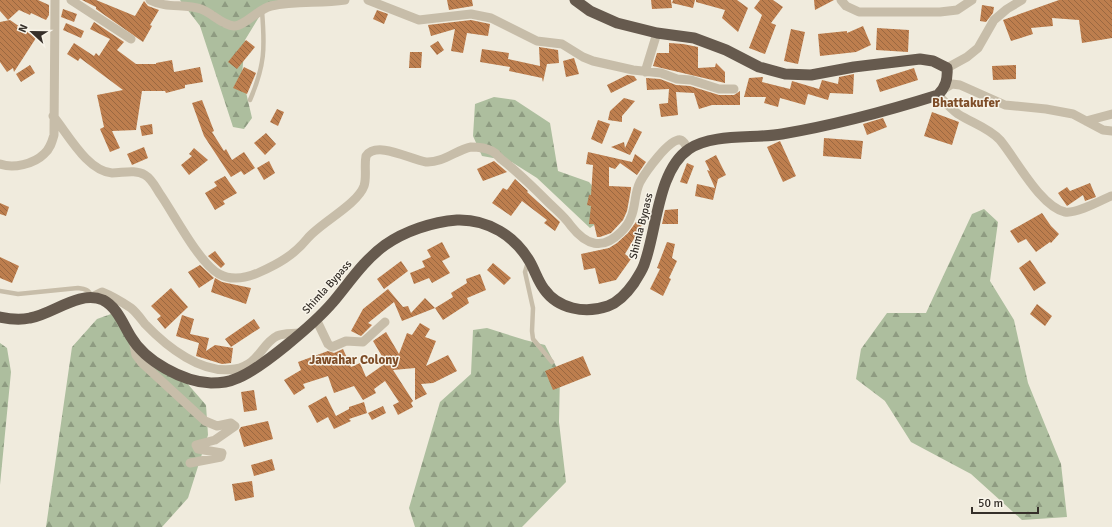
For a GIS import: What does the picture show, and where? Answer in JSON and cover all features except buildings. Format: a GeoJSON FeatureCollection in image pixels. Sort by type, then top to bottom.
{"type":"FeatureCollection","features":[{"type":"Feature","properties":{"kind":"highway"},"geometry":{"type":"LineString","coordinates":[[575,0],[590,11],[617,23],[657,33],[694,38],[726,50],[759,67],[785,74],[810,75],[854,67],[920,59],[933,61],[947,68],[948,76],[941,92]]}},
{"type":"Feature","properties":{"kind":"highway","name":"Shimla Bypass"},"geometry":{"type":"LineString","coordinates":[[92,296],[106,301],[118,314],[133,340],[147,356],[164,368],[186,378],[212,383],[235,379],[264,362],[316,319],[331,305],[358,271],[382,247],[403,234],[430,225],[454,220],[476,220],[500,230],[517,244],[529,260],[544,289],[554,300],[567,307],[593,311],[612,305],[628,293],[644,266],[665,182],[675,161],[688,150],[704,140],[781,134],[887,111],[941,92]]}},
{"type":"Feature","properties":{"kind":"highway"},"geometry":{"type":"LineString","coordinates":[[0,317],[29,318],[92,296]]}},
{"type":"Feature","properties":{"kind":"street"},"geometry":{"type":"LineString","coordinates":[[0,164],[15,166],[35,160],[45,154],[51,144],[54,135],[55,0]]}},
{"type":"Feature","properties":{"kind":"street"},"geometry":{"type":"LineString","coordinates":[[71,0],[131,39]]}},
{"type":"Feature","properties":{"kind":"street"},"geometry":{"type":"LineString","coordinates":[[150,0],[168,6],[194,7],[202,9],[232,26],[239,25],[262,9],[290,3],[345,0]]}},
{"type":"Feature","properties":{"kind":"street"},"geometry":{"type":"LineString","coordinates":[[368,0],[420,20],[471,14],[491,18],[537,41],[556,42],[594,61],[645,72],[661,72],[677,79],[691,80],[719,89],[734,89]]}},
{"type":"Feature","properties":{"kind":"street"},"geometry":{"type":"LineString","coordinates":[[841,0],[846,6],[859,12],[940,12],[957,10],[972,0]]}},
{"type":"Feature","properties":{"kind":"street"},"geometry":{"type":"LineString","coordinates":[[947,68],[967,57],[978,48],[994,20],[1006,9],[1022,0]]}},
{"type":"Feature","properties":{"kind":"street"},"geometry":{"type":"LineString","coordinates":[[645,72],[657,33]]}},
{"type":"Feature","properties":{"kind":"street"},"geometry":{"type":"LineString","coordinates":[[1111,196],[1078,210],[1067,212],[1057,209],[1035,187],[999,139],[990,132],[958,114],[941,92],[952,84],[960,85],[1005,105],[1053,110],[1073,114],[1104,130],[1112,132]]}},
{"type":"Feature","properties":{"kind":"street"},"geometry":{"type":"LineString","coordinates":[[1086,121],[1112,114]]}},
{"type":"Feature","properties":{"kind":"street"},"geometry":{"type":"LineString","coordinates":[[53,116],[95,168],[113,173],[136,172],[145,175],[170,207],[199,253],[219,274],[230,278],[244,278],[254,275],[286,259],[318,228],[352,202],[364,187],[366,156],[372,151],[392,151],[425,162],[437,161],[471,148],[482,148],[493,151],[515,168],[564,216],[578,234],[586,241],[595,244],[605,244],[614,239],[631,219],[635,197],[640,183],[649,168],[669,145],[676,140],[681,140],[685,143],[688,150]]}},
{"type":"Feature","properties":{"kind":"street"},"geometry":{"type":"LineString","coordinates":[[92,296],[102,292],[114,297],[131,308],[146,326],[184,357],[194,363],[226,370],[236,369],[246,365],[258,357],[271,340],[279,335],[299,334]]}},
{"type":"Feature","properties":{"kind":"street"},"geometry":{"type":"LineString","coordinates":[[316,319],[328,344],[332,346],[346,341],[363,342],[385,322]]}},
{"type":"Feature","properties":{"kind":"street"},"geometry":{"type":"LineString","coordinates":[[133,340],[136,355],[142,363],[205,421],[218,426],[231,423],[235,426],[215,440],[196,445],[198,449],[220,452],[222,453],[221,457],[190,463]]}},
{"type":"Feature","properties":{"kind":"lane"},"geometry":{"type":"LineString","coordinates":[[250,100],[262,68],[262,9]]}},
{"type":"Feature","properties":{"kind":"lane"},"geometry":{"type":"LineString","coordinates":[[529,260],[525,272],[533,308],[533,339],[552,362]]}},
{"type":"Feature","properties":{"kind":"lane"},"geometry":{"type":"LineString","coordinates":[[0,291],[18,294],[85,288],[90,291],[92,296]]}},
{"type":"Feature","properties":{"kind":"green space"},"geometry":{"type":"Polygon","coordinates":[[[180,0],[302,0],[262,12],[245,40],[242,75],[252,118],[244,129],[233,127],[200,26],[180,0]]]}},
{"type":"Feature","properties":{"kind":"green space"},"geometry":{"type":"Polygon","coordinates":[[[494,97],[515,100],[550,123],[558,171],[589,182],[602,198],[601,220],[590,228],[537,178],[510,161],[482,156],[473,136],[475,104],[494,97]]]}},
{"type":"Feature","properties":{"kind":"green space"},"geometry":{"type":"Polygon","coordinates":[[[984,209],[998,222],[990,281],[1014,320],[1028,383],[1061,464],[1067,517],[1022,520],[971,474],[911,442],[885,401],[856,379],[861,349],[887,313],[926,313],[972,214],[984,209]]]}},
{"type":"Feature","properties":{"kind":"green space"},"geometry":{"type":"Polygon","coordinates":[[[111,314],[124,327],[139,361],[179,374],[206,405],[208,435],[188,498],[162,527],[46,527],[72,347],[97,319],[111,314]]]}},
{"type":"Feature","properties":{"kind":"green space"},"geometry":{"type":"Polygon","coordinates":[[[487,328],[545,345],[560,374],[559,422],[566,482],[522,527],[415,527],[409,508],[440,402],[471,374],[473,330],[487,328]]]}},
{"type":"Feature","properties":{"kind":"green space"},"geometry":{"type":"Polygon","coordinates":[[[0,343],[7,348],[11,372],[0,485],[0,343]]]}},
{"type":"Feature","properties":{"kind":"district","name":"Bhattakufer"},"geometry":{"type":"Point","coordinates":[966,103]}},
{"type":"Feature","properties":{"kind":"district","name":"Jawahar Colony"},"geometry":{"type":"Point","coordinates":[354,360]}}]}
